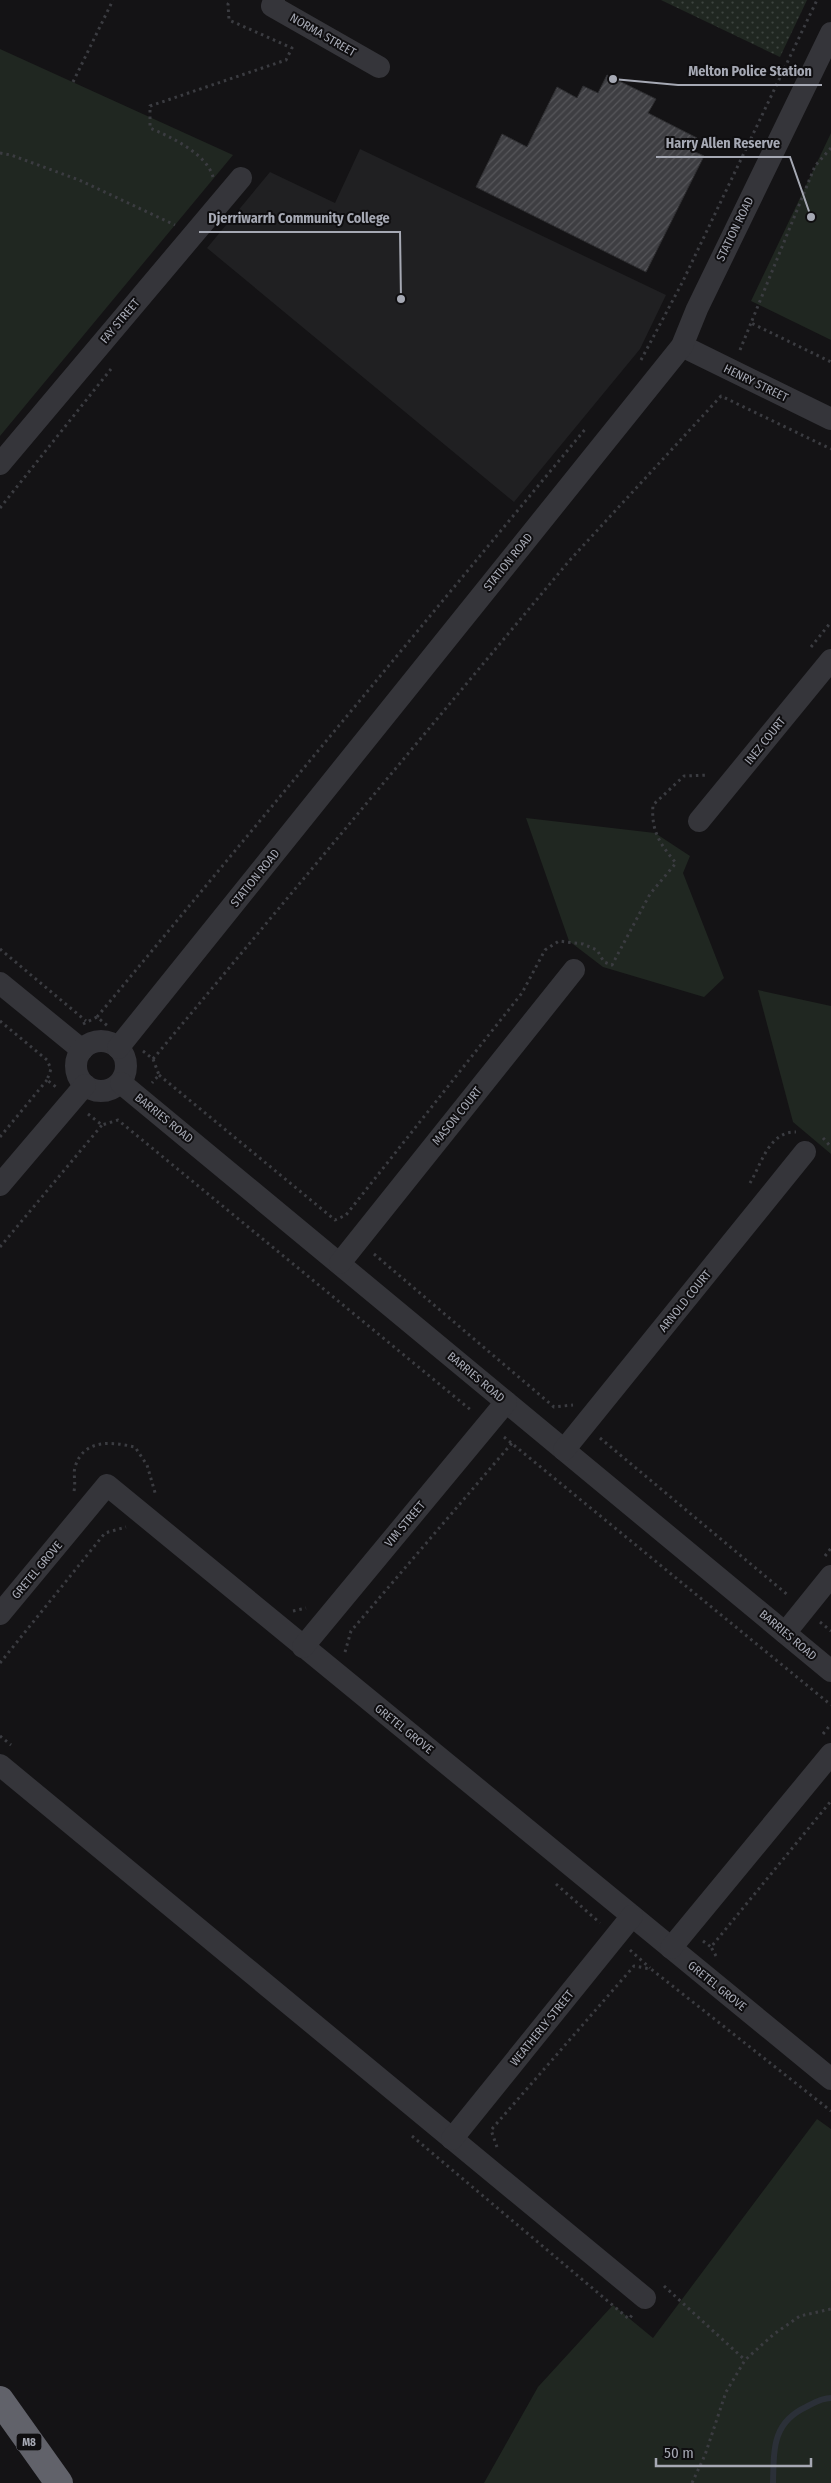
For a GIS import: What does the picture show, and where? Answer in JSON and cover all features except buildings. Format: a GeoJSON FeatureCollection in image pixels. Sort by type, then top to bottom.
{"type":"FeatureCollection","features":[{"type":"Feature","properties":{"kind":"highway","name":"M8"},"geometry":{"type":"LineString","coordinates":[[0,2400],[59,2483]]}},
{"type":"Feature","properties":{"kind":"street","name":"NORMA STREET"},"geometry":{"type":"LineString","coordinates":[[274,0],[272,6],[379,67]]}},
{"type":"Feature","properties":{"kind":"street","name":"STATION ROAD"},"geometry":{"type":"LineString","coordinates":[[118,1048],[682,346],[697,309],[831,33]]}},
{"type":"Feature","properties":{"kind":"street","name":"FAY STREET"},"geometry":{"type":"LineString","coordinates":[[0,464],[240,178]]}},
{"type":"Feature","properties":{"kind":"street"},"geometry":{"type":"LineString","coordinates":[[697,309],[702,340],[718,364]]}},
{"type":"Feature","properties":{"kind":"street","name":"HENRY STREET"},"geometry":{"type":"LineString","coordinates":[[682,346],[831,419]]}},
{"type":"Feature","properties":{"kind":"street","name":"INEZ COURT"},"geometry":{"type":"LineString","coordinates":[[699,821],[831,660]]}},
{"type":"Feature","properties":{"kind":"street","name":"MASON COURT"},"geometry":{"type":"LineString","coordinates":[[340,1263],[574,970]]}},
{"type":"Feature","properties":{"kind":"street"},"geometry":{"type":"LineString","coordinates":[[0,983],[82,1050]]}},
{"type":"Feature","properties":{"kind":"street"},"geometry":{"type":"LineString","coordinates":[[0,1185],[78,1093],[93,1090],[104,1092],[113,1089],[120,1083],[126,1070],[126,1063],[118,1048],[105,1042],[97,1042],[82,1050],[76,1068],[78,1093]]}},
{"type":"Feature","properties":{"kind":"street","name":"BARRIES ROAD"},"geometry":{"type":"LineString","coordinates":[[120,1083],[831,1671]]}},
{"type":"Feature","properties":{"kind":"street","name":"ARNOLD COURT"},"geometry":{"type":"LineString","coordinates":[[564,1450],[807,1139]]}},
{"type":"Feature","properties":{"kind":"street","name":"VIM STREET"},"geometry":{"type":"LineString","coordinates":[[303,1647],[506,1402]]}},
{"type":"Feature","properties":{"kind":"street","name":"GRETEL GROVE"},"geometry":{"type":"LineString","coordinates":[[0,1614],[107,1485],[831,2079]]}},
{"type":"Feature","properties":{"kind":"street"},"geometry":{"type":"LineString","coordinates":[[785,1633],[825,1569]]}},
{"type":"Feature","properties":{"kind":"street"},"geometry":{"type":"LineString","coordinates":[[671,1948],[831,1754]]}},
{"type":"Feature","properties":{"kind":"street"},"geometry":{"type":"LineString","coordinates":[[0,1765],[645,2298]]}},
{"type":"Feature","properties":{"kind":"street","name":"WEATHERLY STREET"},"geometry":{"type":"LineString","coordinates":[[452,2140],[632,1916]]}},
{"type":"Feature","properties":{"kind":"path"},"geometry":{"type":"LineString","coordinates":[[73,82],[113,0]]}},
{"type":"Feature","properties":{"kind":"path"},"geometry":{"type":"LineString","coordinates":[[214,179],[211,170],[198,156],[150,128],[150,106],[286,60],[292,48],[229,20],[228,4],[230,0]]}},
{"type":"Feature","properties":{"kind":"path"},"geometry":{"type":"LineString","coordinates":[[639,364],[682,283],[817,0]]}},
{"type":"Feature","properties":{"kind":"path"},"geometry":{"type":"LineString","coordinates":[[831,148],[816,166],[751,323],[831,362]]}},
{"type":"Feature","properties":{"kind":"path"},"geometry":{"type":"LineString","coordinates":[[0,153],[11,155],[79,180],[175,226]]}},
{"type":"Feature","properties":{"kind":"path"},"geometry":{"type":"LineString","coordinates":[[169,233],[181,219]]}},
{"type":"Feature","properties":{"kind":"path"},"geometry":{"type":"LineString","coordinates":[[153,1059],[569,561],[721,396],[831,449]]}},
{"type":"Feature","properties":{"kind":"path"},"geometry":{"type":"LineString","coordinates":[[97,1017],[588,425]]}},
{"type":"Feature","properties":{"kind":"path"},"geometry":{"type":"LineString","coordinates":[[806,653],[831,622]]}},
{"type":"Feature","properties":{"kind":"path"},"geometry":{"type":"LineString","coordinates":[[335,1220],[346,1215],[522,993],[545,950],[559,941],[584,944],[597,950],[604,962],[612,965],[650,894],[676,863],[664,848],[652,823],[653,805],[684,776],[708,774]]}},
{"type":"Feature","properties":{"kind":"path"},"geometry":{"type":"LineString","coordinates":[[0,949],[86,1021]]}},
{"type":"Feature","properties":{"kind":"path"},"geometry":{"type":"LineString","coordinates":[[0,1022],[48,1060],[51,1069],[47,1080],[0,1137]]}},
{"type":"Feature","properties":{"kind":"path"},"geometry":{"type":"LineString","coordinates":[[159,1075],[335,1220],[554,1407],[573,1406],[579,1398]]}},
{"type":"Feature","properties":{"kind":"path"},"geometry":{"type":"LineString","coordinates":[[47,1080],[78,1093],[102,1125]]}},
{"type":"Feature","properties":{"kind":"path"},"geometry":{"type":"LineString","coordinates":[[0,1247],[102,1125],[118,1120],[831,1705]]}},
{"type":"Feature","properties":{"kind":"path"},"geometry":{"type":"LineString","coordinates":[[745,1189],[770,1144],[791,1132],[831,1147]]}},
{"type":"Feature","properties":{"kind":"path"},"geometry":{"type":"LineString","coordinates":[[561,1406],[791,1597],[797,1590]]}},
{"type":"Feature","properties":{"kind":"path"},"geometry":{"type":"LineString","coordinates":[[73,1493],[75,1467],[84,1453],[95,1445],[112,1442],[134,1446],[147,1465],[156,1496],[164,1503]]}},
{"type":"Feature","properties":{"kind":"path"},"geometry":{"type":"LineString","coordinates":[[344,1654],[351,1631],[512,1443]]}},
{"type":"Feature","properties":{"kind":"path"},"geometry":{"type":"LineString","coordinates":[[0,1663],[105,1533],[127,1527],[134,1533]]}},
{"type":"Feature","properties":{"kind":"path"},"geometry":{"type":"LineString","coordinates":[[825,1569],[831,1548]]}},
{"type":"Feature","properties":{"kind":"path"},"geometry":{"type":"LineString","coordinates":[[285,1604],[293,1611],[314,1607]]}},
{"type":"Feature","properties":{"kind":"path"},"geometry":{"type":"LineString","coordinates":[[827,1627],[831,1623]]}},
{"type":"Feature","properties":{"kind":"path"},"geometry":{"type":"LineString","coordinates":[[718,1958],[711,1946],[831,1801]]}},
{"type":"Feature","properties":{"kind":"path"},"geometry":{"type":"LineString","coordinates":[[549,1877],[651,1969],[831,2111]]}},
{"type":"Feature","properties":{"kind":"path"},"geometry":{"type":"LineString","coordinates":[[498,2149],[491,2130],[634,1966],[651,1969]]}},
{"type":"Feature","properties":{"kind":"path"},"geometry":{"type":"LineString","coordinates":[[410,2134],[629,2319],[660,2282],[745,2360]]}},
{"type":"Feature","properties":{"kind":"path"},"geometry":{"type":"LineString","coordinates":[[692,2483],[705,2455],[726,2392],[745,2360],[774,2334],[800,2316],[831,2310]]}},
{"type":"Feature","properties":{"kind":"shaded area"},"geometry":{"type":"Polygon","coordinates":[[[661,0],[807,0],[780,57],[661,0]]]}},
{"type":"Feature","properties":{"kind":"shaded area"},"geometry":{"type":"Polygon","coordinates":[[[0,49],[233,155],[0,436],[0,49]]]}},
{"type":"Feature","properties":{"kind":"shaded area"},"geometry":{"type":"Polygon","coordinates":[[[831,133],[831,340],[751,301],[831,133]]]}},
{"type":"Feature","properties":{"kind":"shaded area"},"geometry":{"type":"Polygon","coordinates":[[[360,149],[666,295],[640,349],[514,502],[207,248],[270,172],[335,203],[360,149]]]}},
{"type":"Feature","properties":{"kind":"shaded area"},"geometry":{"type":"Polygon","coordinates":[[[526,818],[655,833],[690,856],[683,873],[724,978],[704,997],[603,967],[569,941],[526,818]]]}},
{"type":"Feature","properties":{"kind":"shaded area"},"geometry":{"type":"Polygon","coordinates":[[[758,990],[831,1006],[831,1154],[793,1122],[758,990]]]}},
{"type":"Feature","properties":{"kind":"shaded area"},"geometry":{"type":"Polygon","coordinates":[[[817,2119],[831,2129],[831,2483],[484,2483],[538,2387],[613,2305],[653,2338],[817,2119]]]}},
{"type":"Feature","properties":{"kind":"waterway"},"geometry":{"type":"LineString","coordinates":[[773,2483],[775,2448],[781,2429],[795,2413],[818,2401],[831,2398]]}},
{"type":"Feature","properties":{"kind":"place","name":"Melton Police Station"},"geometry":{"type":"Point","coordinates":[613,79]}},
{"type":"Feature","properties":{"kind":"place","name":"Harry Allen Reserve"},"geometry":{"type":"Point","coordinates":[811,217]}},
{"type":"Feature","properties":{"kind":"place","name":"Djerriwarrh Community College"},"geometry":{"type":"Point","coordinates":[401,299]}}]}
